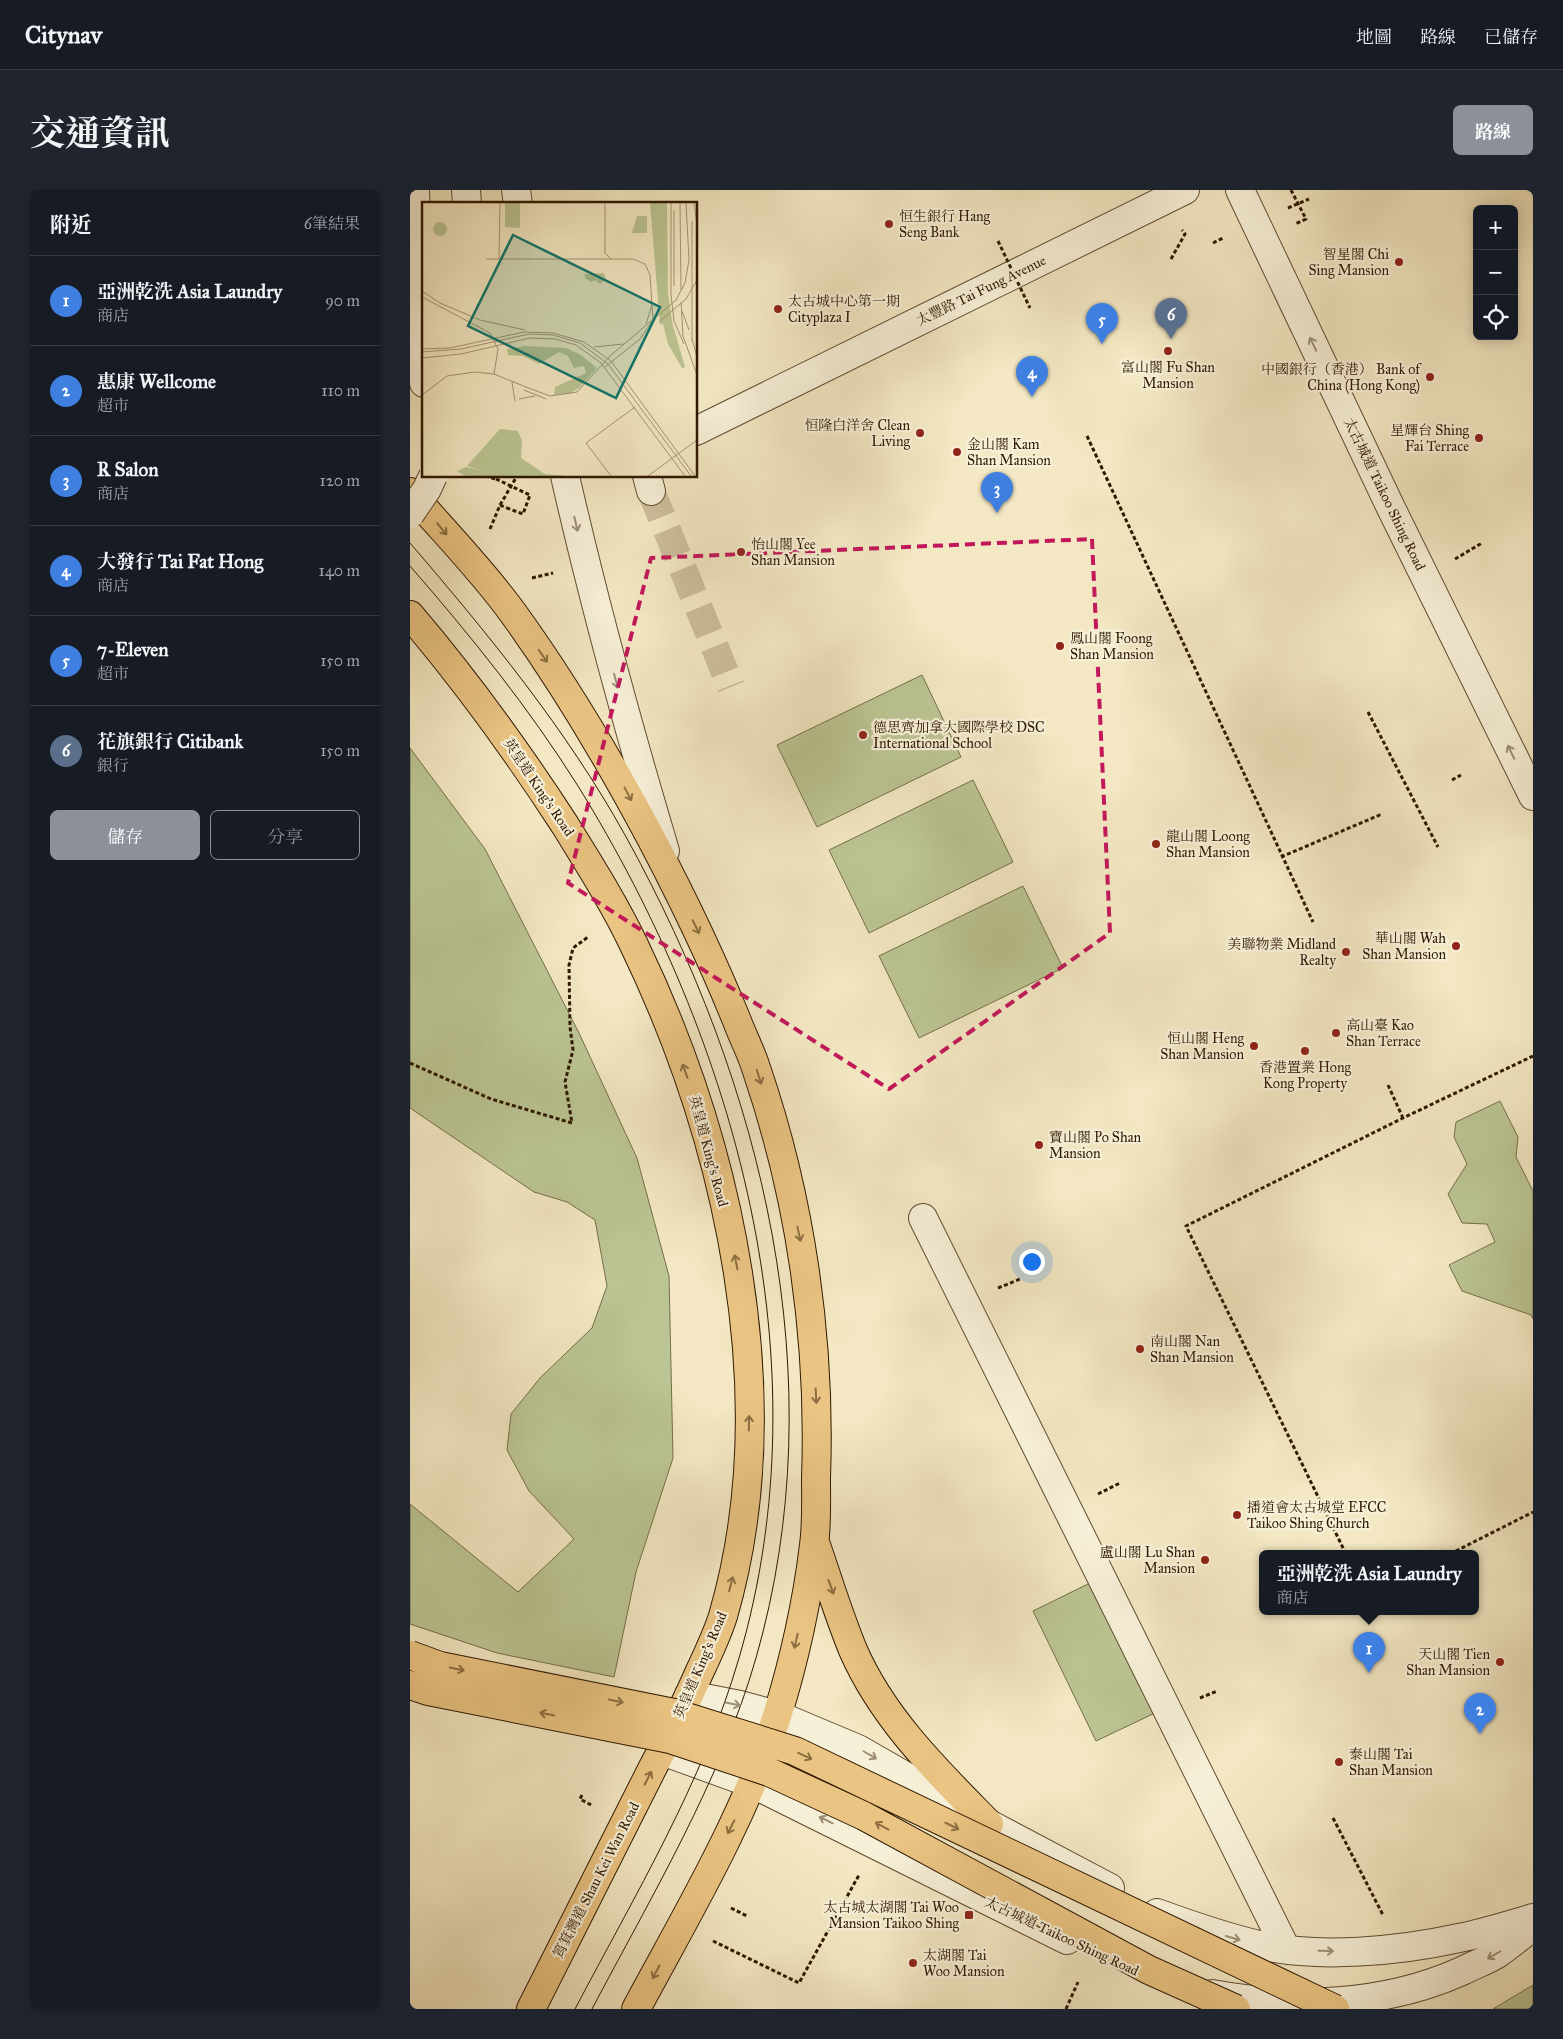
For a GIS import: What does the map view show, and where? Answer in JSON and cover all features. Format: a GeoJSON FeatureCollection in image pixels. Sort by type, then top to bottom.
{"type":"FeatureCollection","features":[{"type":"Feature","properties":{"kind":"main road"},"geometry":{"type":"LineString","coordinates":[[410,492],[509,608],[546,660],[619,778],[675,883],[718,974],[756,1066],[781,1150],[801,1248],[813,1331],[818,1425],[814,1541],[805,1604],[777,1715],[753,1784],[636,2009]]}},
{"type":"Feature","properties":{"kind":"main road","name":"英皇道 King's Road"},"geometry":{"type":"LineString","coordinates":[[410,615],[458,671],[525,763],[589,863],[633,943],[664,1015],[702,1117],[724,1202],[739,1278],[748,1355],[749,1425],[743,1513],[733,1577],[721,1621],[662,1751]]}},
{"type":"Feature","properties":{"kind":"main road"},"geometry":{"type":"LineString","coordinates":[[814,1541],[853,1650],[885,1708],[926,1761],[989,1824]]}},
{"type":"Feature","properties":{"kind":"main road"},"geometry":{"type":"LineString","coordinates":[[410,1655],[440,1666],[674,1713],[795,1751],[1295,1992],[1335,2009]]}},
{"type":"Feature","properties":{"kind":"main road"},"geometry":{"type":"LineString","coordinates":[[410,1685],[428,1691],[670,1739],[768,1772],[864,1816],[1149,1970],[1236,2009]]}},
{"type":"Feature","properties":{"kind":"main road","name":"筲箕灣道 Shau Kei Wan Road"},"geometry":{"type":"LineString","coordinates":[[531,2009],[662,1751]]}},
{"type":"Feature","properties":{"kind":"street"},"geometry":{"type":"LineString","coordinates":[[415,190],[422,365]]}},
{"type":"Feature","properties":{"kind":"street","name":"太豐路 Tai Fung Avenue"},"geometry":{"type":"LineString","coordinates":[[698,430],[1185,190]]}},
{"type":"Feature","properties":{"kind":"street","name":"太古城道 Taikoo Shing Road"},"geometry":{"type":"LineString","coordinates":[[1240,190],[1391,508],[1533,796]]}},
{"type":"Feature","properties":{"kind":"street"},"geometry":{"type":"LineString","coordinates":[[410,514],[432,478]]}},
{"type":"Feature","properties":{"kind":"street"},"geometry":{"type":"LineString","coordinates":[[565,478],[585,565],[638,759],[675,883]]}},
{"type":"Feature","properties":{"kind":"street"},"geometry":{"type":"LineString","coordinates":[[923,1218],[1286,1949]]}},
{"type":"Feature","properties":{"kind":"street"},"geometry":{"type":"LineString","coordinates":[[689,1695],[740,1705],[777,1715],[858,1749],[989,1824],[1154,1911],[1200,1928],[1251,1943],[1286,1949],[1349,1952],[1402,1947],[1459,1938],[1533,1918]]}},
{"type":"Feature","properties":{"kind":"street","name":"太古城道 Taikoo Shing Road"},"geometry":{"type":"LineString","coordinates":[[662,1751],[753,1784],[1120,1966],[1168,1983],[1253,2003],[1288,2006],[1366,2002],[1402,1994],[1447,1977],[1496,1955],[1533,1926]]}},
{"type":"Feature","properties":{"kind":"path"},"geometry":{"type":"LineString","coordinates":[[1291,190],[1306,219]]}},
{"type":"Feature","properties":{"kind":"path"},"geometry":{"type":"LineString","coordinates":[[1171,258],[1185,234]]}},
{"type":"Feature","properties":{"kind":"path"},"geometry":{"type":"LineString","coordinates":[[998,241],[1030,308]]}},
{"type":"Feature","properties":{"kind":"path"},"geometry":{"type":"LineString","coordinates":[[1087,436],[1281,857],[1313,922]]}},
{"type":"Feature","properties":{"kind":"path"},"geometry":{"type":"LineString","coordinates":[[490,478],[530,495],[523,514],[500,505]]}},
{"type":"Feature","properties":{"kind":"path"},"geometry":{"type":"LineString","coordinates":[[490,529],[500,505],[515,478]]}},
{"type":"Feature","properties":{"kind":"path"},"geometry":{"type":"LineString","coordinates":[[1450,562],[1482,543]]}},
{"type":"Feature","properties":{"kind":"path"},"geometry":{"type":"LineString","coordinates":[[1368,712],[1438,847]]}},
{"type":"Feature","properties":{"kind":"path"},"geometry":{"type":"LineString","coordinates":[[1452,780],[1461,775]]}},
{"type":"Feature","properties":{"kind":"path"},"geometry":{"type":"LineString","coordinates":[[1281,857],[1382,814]]}},
{"type":"Feature","properties":{"kind":"path"},"geometry":{"type":"LineString","coordinates":[[410,1063],[491,1100],[572,1123],[565,1082],[573,1050],[570,1027],[569,965],[573,948],[588,937]]}},
{"type":"Feature","properties":{"kind":"path"},"geometry":{"type":"LineString","coordinates":[[1344,1550],[1186,1226],[1403,1118],[1533,1056]]}},
{"type":"Feature","properties":{"kind":"path"},"geometry":{"type":"LineString","coordinates":[[1388,1084],[1403,1118]]}},
{"type":"Feature","properties":{"kind":"path"},"geometry":{"type":"LineString","coordinates":[[1010,1283],[1020,1279]]}},
{"type":"Feature","properties":{"kind":"path"},"geometry":{"type":"LineString","coordinates":[[1108,1490],[1120,1483]]}},
{"type":"Feature","properties":{"kind":"path"},"geometry":{"type":"LineString","coordinates":[[1458,1550],[1533,1512]]}},
{"type":"Feature","properties":{"kind":"path"},"geometry":{"type":"LineString","coordinates":[[1206,1695],[1218,1691]]}},
{"type":"Feature","properties":{"kind":"path"},"geometry":{"type":"LineString","coordinates":[[1333,1818],[1382,1910]]}},
{"type":"Feature","properties":{"kind":"path"},"geometry":{"type":"LineString","coordinates":[[709,1939],[799,1983],[859,1874]]}},
{"type":"Feature","properties":{"kind":"path"},"geometry":{"type":"LineString","coordinates":[[726,1906],[747,1916]]}},
{"type":"Feature","properties":{"kind":"path"},"geometry":{"type":"LineString","coordinates":[[1066,2009],[1078,1982]]}},
{"type":"Feature","properties":{"kind":"highlighted area"},"geometry":{"type":"Polygon","coordinates":[[[1092,539],[1110,933],[889,1089],[568,883],[651,558],[1092,539]]]}},
{"type":"Feature","properties":{"kind":"green space"},"geometry":{"type":"Polygon","coordinates":[[[922,675],[961,757],[817,827],[777,745],[922,675]]]}},
{"type":"Feature","properties":{"kind":"green space"},"geometry":{"type":"Polygon","coordinates":[[[410,748],[485,849],[579,1033],[637,1158],[669,1276],[673,1458],[636,1572],[614,1677],[497,1653],[410,1624],[410,1504],[518,1592],[574,1539],[529,1491],[507,1450],[511,1414],[540,1378],[592,1328],[607,1286],[595,1220],[567,1202],[534,1192],[410,1108],[410,748]]]}},
{"type":"Feature","properties":{"kind":"green space"},"geometry":{"type":"Polygon","coordinates":[[[973,780],[1013,862],[869,933],[829,850],[973,780]]]}},
{"type":"Feature","properties":{"kind":"green space"},"geometry":{"type":"Polygon","coordinates":[[[1023,886],[1063,968],[919,1038],[879,956],[1023,886]]]}},
{"type":"Feature","properties":{"kind":"green space"},"geometry":{"type":"Polygon","coordinates":[[[1500,1101],[1518,1137],[1516,1157],[1533,1191],[1533,1319],[1531,1315],[1462,1291],[1449,1265],[1495,1242],[1487,1224],[1462,1223],[1448,1194],[1467,1164],[1454,1137],[1456,1122],[1500,1101]]]}},
{"type":"Feature","properties":{"kind":"green space"},"geometry":{"type":"Polygon","coordinates":[[[1092,1582],[1155,1713],[1096,1741],[1033,1611],[1092,1582]]]}},
{"type":"Feature","properties":{"kind":"green space"},"geometry":{"type":"Polygon","coordinates":[[[1533,1985],[1533,2009],[1493,2009],[1533,1985]]]}},
{"type":"Feature","properties":{"kind":"tunnel"},"geometry":{"type":"LineString","coordinates":[[651,491],[731,687]]}},
{"type":"Feature","properties":{"kind":"tram line"},"geometry":{"type":"LineString","coordinates":[[410,543],[497,648],[552,720],[578,758],[625,835],[674,930],[715,1029],[748,1131],[772,1235],[786,1341],[789,1447],[779,1553],[756,1658],[724,1749],[704,1793],[661,1881],[592,2009]]}},
{"type":"Feature","properties":{"kind":"tram line"},"geometry":{"type":"LineString","coordinates":[[410,566],[477,646],[540,729],[578,786],[634,885],[682,988],[721,1096],[750,1207],[768,1319],[773,1433],[764,1546],[739,1658],[707,1749],[687,1793],[644,1881],[575,2009]]}},
{"type":"Feature","properties":{"kind":"place","name":"恒生銀行 Hang Seng Bank"},"geometry":{"type":"Point","coordinates":[889,224]}},
{"type":"Feature","properties":{"kind":"place","name":"智星閣 Chi Sing Mansion"},"geometry":{"type":"Point","coordinates":[1399,262]}},
{"type":"Feature","properties":{"kind":"place","name":"太古城中心第一期 Cityplaza I"},"geometry":{"type":"Point","coordinates":[778,309]}},
{"type":"Feature","properties":{"kind":"place","name":"花旗銀行 Citibank"},"geometry":{"type":"Point","coordinates":[1171,339]}},
{"type":"Feature","properties":{"kind":"place","name":"7-Eleven"},"geometry":{"type":"Point","coordinates":[1102,344]}},
{"type":"Feature","properties":{"kind":"place","name":"富山閣 Fu Shan Mansion"},"geometry":{"type":"Point","coordinates":[1168,351]}},
{"type":"Feature","properties":{"kind":"place","name":"中國銀行（香港） Bank of China (Hong Kong)"},"geometry":{"type":"Point","coordinates":[1430,377]}},
{"type":"Feature","properties":{"kind":"place","name":"大發行 Tai Fat Hong"},"geometry":{"type":"Point","coordinates":[1032,397]}},
{"type":"Feature","properties":{"kind":"place","name":"恒隆白洋舍 Clean Living"},"geometry":{"type":"Point","coordinates":[920,433]}},
{"type":"Feature","properties":{"kind":"place","name":"星輝台 Shing Fai Terrace"},"geometry":{"type":"Point","coordinates":[1479,438]}},
{"type":"Feature","properties":{"kind":"place","name":"金山閣 Kam Shan Mansion"},"geometry":{"type":"Point","coordinates":[957,452]}},
{"type":"Feature","properties":{"kind":"place","name":"R Salon"},"geometry":{"type":"Point","coordinates":[997,513]}},
{"type":"Feature","properties":{"kind":"place","name":"怡山閣 Yee Shan Mansion"},"geometry":{"type":"Point","coordinates":[741,552]}},
{"type":"Feature","properties":{"kind":"place","name":"鳳山閣 Foong Shan Mansion"},"geometry":{"type":"Point","coordinates":[1060,646]}},
{"type":"Feature","properties":{"kind":"place","name":"德思齊加拿大國際學校 DSC International School"},"geometry":{"type":"Point","coordinates":[863,735]}},
{"type":"Feature","properties":{"kind":"place","name":"龍山閣 Loong Shan Mansion"},"geometry":{"type":"Point","coordinates":[1156,844]}},
{"type":"Feature","properties":{"kind":"place","name":"華山閣 Wah Shan Mansion"},"geometry":{"type":"Point","coordinates":[1456,946]}},
{"type":"Feature","properties":{"kind":"place","name":"美聯物業 Midland Realty"},"geometry":{"type":"Point","coordinates":[1346,952]}},
{"type":"Feature","properties":{"kind":"place","name":"高山臺 Kao Shan Terrace"},"geometry":{"type":"Point","coordinates":[1336,1033]}},
{"type":"Feature","properties":{"kind":"place","name":"恒山閣 Heng Shan Mansion"},"geometry":{"type":"Point","coordinates":[1254,1046]}},
{"type":"Feature","properties":{"kind":"place","name":"香港置業 Hong Kong Property"},"geometry":{"type":"Point","coordinates":[1305,1051]}},
{"type":"Feature","properties":{"kind":"place","name":"寶山閣 Po Shan Mansion"},"geometry":{"type":"Point","coordinates":[1039,1145]}},
{"type":"Feature","properties":{"kind":"place","name":"南山閣 Nan Shan Mansion"},"geometry":{"type":"Point","coordinates":[1140,1349]}},
{"type":"Feature","properties":{"kind":"place","name":"播道會太古城堂 EFCC Taikoo Shing Church"},"geometry":{"type":"Point","coordinates":[1237,1515]}},
{"type":"Feature","properties":{"kind":"place","name":"盧山閣 Lu Shan Mansion"},"geometry":{"type":"Point","coordinates":[1205,1560]}},
{"type":"Feature","properties":{"kind":"place","name":"天山閣 Tien Shan Mansion"},"geometry":{"type":"Point","coordinates":[1500,1662]}},
{"type":"Feature","properties":{"kind":"place","name":"亞洲乾洗 Asia Laundry"},"geometry":{"type":"Point","coordinates":[1369,1673]}},
{"type":"Feature","properties":{"kind":"place","name":"惠康 Wellcome"},"geometry":{"type":"Point","coordinates":[1480,1734]}},
{"type":"Feature","properties":{"kind":"place","name":"泰山閣 Tai Shan Mansion"},"geometry":{"type":"Point","coordinates":[1339,1762]}},
{"type":"Feature","properties":{"kind":"place","name":"太古城太湖閣 Tai Woo Mansion Taikoo Shing"},"geometry":{"type":"Point","coordinates":[969,1915]}},
{"type":"Feature","properties":{"kind":"place","name":"太湖閣 Tai Woo Mansion"},"geometry":{"type":"Point","coordinates":[913,1963]}}]}
